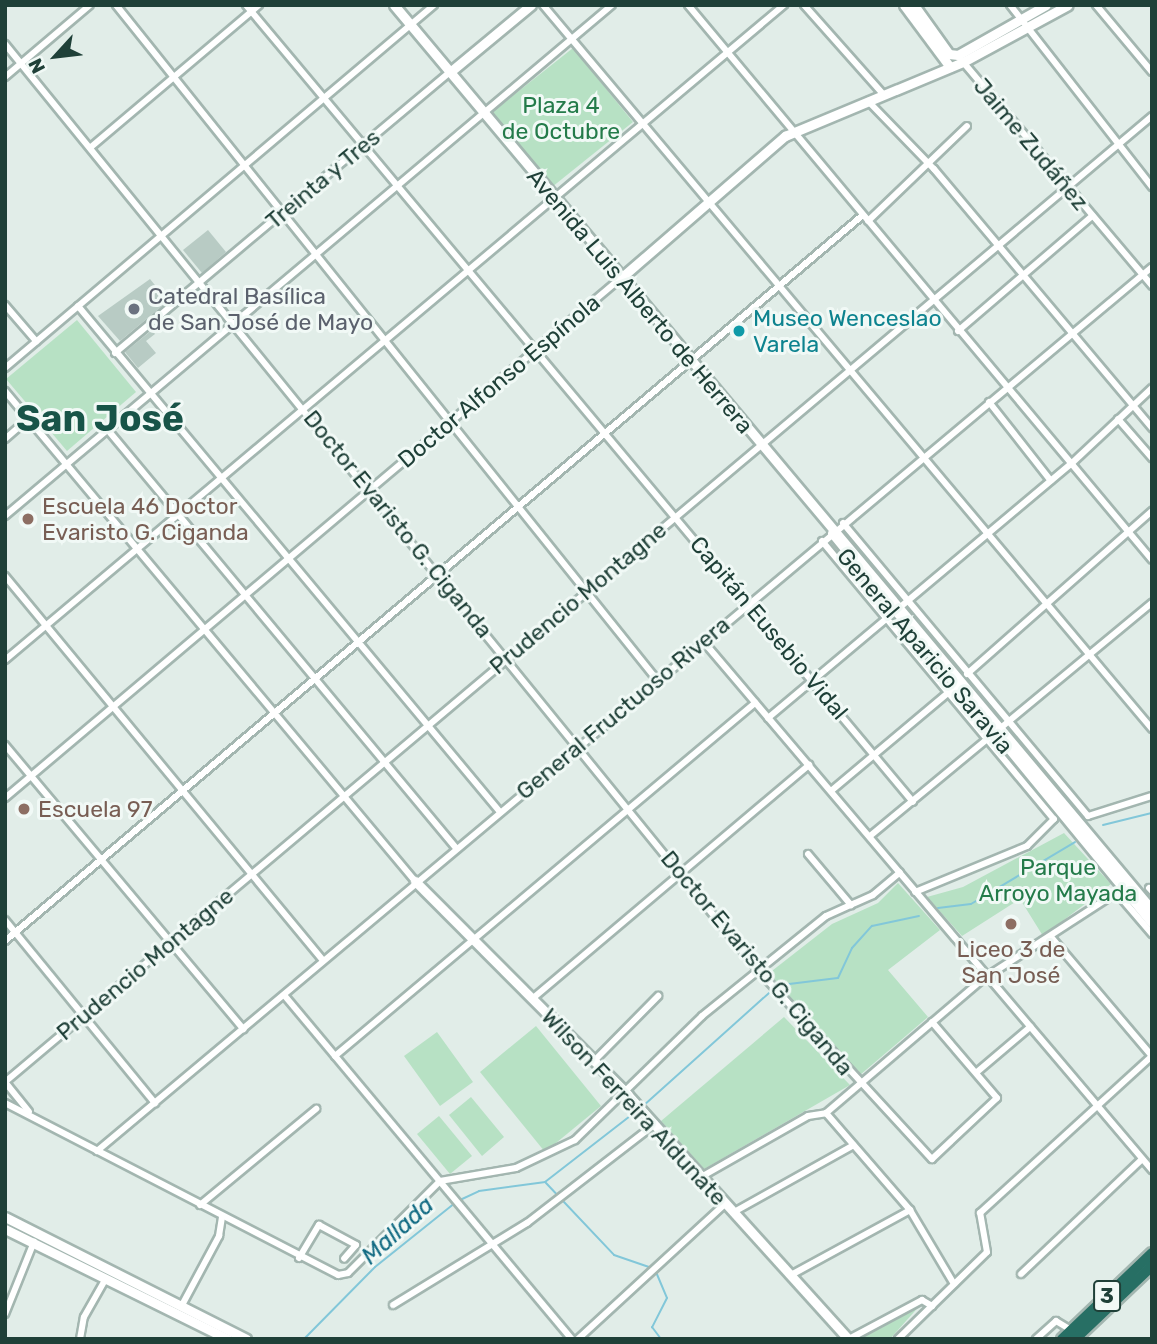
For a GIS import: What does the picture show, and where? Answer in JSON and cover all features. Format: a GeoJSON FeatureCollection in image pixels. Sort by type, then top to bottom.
{"type":"FeatureCollection","features":[{"type":"Feature","properties":{"kind":"highway","name":"3"},"geometry":{"type":"LineString","coordinates":[[1073,1334],[1152,1253]]}},
{"type":"Feature","properties":{"kind":"highway","name":"3"},"geometry":{"type":"LineString","coordinates":[[1062,1339],[1073,1334],[1152,1266]]}},
{"type":"Feature","properties":{"kind":"street"},"geometry":{"type":"LineString","coordinates":[[5,77],[90,5]]}},
{"type":"Feature","properties":{"kind":"street"},"geometry":{"type":"LineString","coordinates":[[116,5],[319,254],[518,506],[588,589],[657,680]]}},
{"type":"Feature","properties":{"kind":"street","name":"Capitán Eusebio Vidal"},"geometry":{"type":"LineString","coordinates":[[246,5],[913,802]]}},
{"type":"Feature","properties":{"kind":"street"},"geometry":{"type":"LineString","coordinates":[[91,147],[259,5]]}},
{"type":"Feature","properties":{"kind":"street","name":"Avenida Luis Alberto de Herrera"},"geometry":{"type":"LineString","coordinates":[[394,5],[832,533]]}},
{"type":"Feature","properties":{"kind":"street"},"geometry":{"type":"LineString","coordinates":[[5,368],[434,5]]}},
{"type":"Feature","properties":{"kind":"street","name":"Treinta y Tres"},"geometry":{"type":"LineString","coordinates":[[115,353],[531,5]]}},
{"type":"Feature","properties":{"kind":"street"},"geometry":{"type":"LineString","coordinates":[[543,5],[926,455],[1152,729]]}},
{"type":"Feature","properties":{"kind":"street"},"geometry":{"type":"LineString","coordinates":[[5,516],[235,321],[400,188],[612,5]]}},
{"type":"Feature","properties":{"kind":"street"},"geometry":{"type":"LineString","coordinates":[[688,5],[1152,560]]}},
{"type":"Feature","properties":{"kind":"street"},"geometry":{"type":"LineString","coordinates":[[5,660],[552,195],[784,5]]}},
{"type":"Feature","properties":{"kind":"street"},"geometry":{"type":"LineString","coordinates":[[804,5],[884,95]]}},
{"type":"Feature","properties":{"kind":"street","name":"Jaime Zudáñez"},"geometry":{"type":"LineString","coordinates":[[904,5],[950,67]]}},
{"type":"Feature","properties":{"kind":"street","name":"Jaime Zudáñez"},"geometry":{"type":"LineString","coordinates":[[914,5],[1152,286]]}},
{"type":"Feature","properties":{"kind":"street"},"geometry":{"type":"LineString","coordinates":[[1010,5],[1021,24],[1152,187]]}},
{"type":"Feature","properties":{"kind":"street","name":"Doctor Alfonso Espínola"},"geometry":{"type":"LineString","coordinates":[[1021,24],[1046,5]]}},
{"type":"Feature","properties":{"kind":"street","name":"Doctor Alfonso Espínola"},"geometry":{"type":"LineString","coordinates":[[5,798],[793,131],[950,67],[958,58],[1021,24],[1068,5]]}},
{"type":"Feature","properties":{"kind":"street"},"geometry":{"type":"LineString","coordinates":[[1096,5],[1152,72]]}},
{"type":"Feature","properties":{"kind":"street","name":"Doctor Evaristo G. Ciganda"},"geometry":{"type":"LineString","coordinates":[[5,44],[164,233],[758,970],[861,1085],[932,1159],[996,1102],[977,1072]]}},
{"type":"Feature","properties":{"kind":"street"},"geometry":{"type":"LineString","coordinates":[[868,102],[999,244],[1152,428]]}},
{"type":"Feature","properties":{"kind":"street","name":"Prudencio Montagne"},"geometry":{"type":"LineString","coordinates":[[5,1082],[505,658],[1152,116]]}},
{"type":"Feature","properties":{"kind":"street"},"geometry":{"type":"LineString","coordinates":[[868,221],[967,125]]}},
{"type":"Feature","properties":{"kind":"street"},"geometry":{"type":"LineString","coordinates":[[5,941],[863,215]]}},
{"type":"Feature","properties":{"kind":"street"},"geometry":{"type":"LineString","coordinates":[[958,331],[1092,216]]}},
{"type":"Feature","properties":{"kind":"street","name":"General Fructuoso Rivera"},"geometry":{"type":"LineString","coordinates":[[97,1152],[415,881],[1152,267]]}},
{"type":"Feature","properties":{"kind":"street"},"geometry":{"type":"LineString","coordinates":[[5,304],[36,341]]}},
{"type":"Feature","properties":{"kind":"street"},"geometry":{"type":"LineString","coordinates":[[78,306],[500,812]]}},
{"type":"Feature","properties":{"kind":"street"},"geometry":{"type":"LineString","coordinates":[[768,718],[1071,464],[1152,388]]}},
{"type":"Feature","properties":{"kind":"street"},"geometry":{"type":"LineString","coordinates":[[5,391],[415,881]]}},
{"type":"Feature","properties":{"kind":"street"},"geometry":{"type":"LineString","coordinates":[[989,402],[1051,481]]}},
{"type":"Feature","properties":{"kind":"street"},"geometry":{"type":"LineString","coordinates":[[5,439],[28,419]]}},
{"type":"Feature","properties":{"kind":"street"},"geometry":{"type":"LineString","coordinates":[[1118,419],[1152,458]]}},
{"type":"Feature","properties":{"kind":"street"},"geometry":{"type":"LineString","coordinates":[[107,429],[456,848]]}},
{"type":"Feature","properties":{"kind":"street"},"geometry":{"type":"LineString","coordinates":[[831,791],[955,687],[1152,511]]}},
{"type":"Feature","properties":{"kind":"street","name":"General Aparicio Saravia"},"geometry":{"type":"LineString","coordinates":[[843,523],[1083,811],[1093,816],[1152,796]]}},
{"type":"Feature","properties":{"kind":"street","name":"General Aparicio Saravia"},"geometry":{"type":"LineString","coordinates":[[832,533],[894,614],[1152,923]]}},
{"type":"Feature","properties":{"kind":"street","name":"General Aparicio Saravia"},"geometry":{"type":"LineString","coordinates":[[822,541],[894,614],[955,687],[993,733],[1054,819],[1027,846],[915,892]]}},
{"type":"Feature","properties":{"kind":"street"},"geometry":{"type":"LineString","coordinates":[[5,576],[323,961]]}},
{"type":"Feature","properties":{"kind":"street"},"geometry":{"type":"LineString","coordinates":[[870,836],[1152,603]]}},
{"type":"Feature","properties":{"kind":"street"},"geometry":{"type":"LineString","coordinates":[[703,641],[1152,1170]]}},
{"type":"Feature","properties":{"kind":"street"},"geometry":{"type":"LineString","coordinates":[[335,1056],[755,703]]}},
{"type":"Feature","properties":{"kind":"street"},"geometry":{"type":"LineString","coordinates":[[5,745],[243,1029]]}},
{"type":"Feature","properties":{"kind":"street"},"geometry":{"type":"LineString","coordinates":[[532,999],[809,765]]}},
{"type":"Feature","properties":{"kind":"street"},"geometry":{"type":"LineString","coordinates":[[808,854],[851,905]]}},
{"type":"Feature","properties":{"kind":"street"},"geometry":{"type":"LineString","coordinates":[[5,1103],[299,1258],[338,1275],[348,1273],[440,1181],[541,1160],[627,1094],[702,1016],[758,970],[826,916],[851,905],[900,872]]}},
{"type":"Feature","properties":{"kind":"street","name":"Wilson Ferreira Aldunate"},"geometry":{"type":"LineString","coordinates":[[415,881],[627,1094],[848,1339]]}},
{"type":"Feature","properties":{"kind":"street"},"geometry":{"type":"LineString","coordinates":[[701,1177],[808,1116],[827,1113],[988,977],[1123,889]]}},
{"type":"Feature","properties":{"kind":"street","name":"General Aparicio Saravia"},"geometry":{"type":"LineString","coordinates":[[1123,889],[1152,910]]}},
{"type":"Feature","properties":{"kind":"street","name":"General Aparicio Saravia"},"geometry":{"type":"LineString","coordinates":[[1123,889],[1152,934]]}},
{"type":"Feature","properties":{"kind":"street"},"geometry":{"type":"LineString","coordinates":[[5,920],[155,1103]]}},
{"type":"Feature","properties":{"kind":"street"},"geometry":{"type":"LineString","coordinates":[[898,1339],[987,1252],[980,1213],[1095,1103],[1152,1056],[1051,937]]}},
{"type":"Feature","properties":{"kind":"street"},"geometry":{"type":"LineString","coordinates":[[284,995],[572,1339]]}},
{"type":"Feature","properties":{"kind":"street"},"geometry":{"type":"LineString","coordinates":[[593,1062],[658,996]]}},
{"type":"Feature","properties":{"kind":"street"},"geometry":{"type":"LineString","coordinates":[[932,1022],[977,1072],[1030,1027]]}},
{"type":"Feature","properties":{"kind":"street"},"geometry":{"type":"LineString","coordinates":[[5,1082],[32,1116]]}},
{"type":"Feature","properties":{"kind":"street"},"geometry":{"type":"LineString","coordinates":[[200,1205],[316,1109]]}},
{"type":"Feature","properties":{"kind":"street"},"geometry":{"type":"LineString","coordinates":[[827,1113],[910,1210],[954,1284]]}},
{"type":"Feature","properties":{"kind":"street"},"geometry":{"type":"LineString","coordinates":[[393,1306],[554,1203],[655,1124]]}},
{"type":"Feature","properties":{"kind":"street"},"geometry":{"type":"LineString","coordinates":[[734,1212],[854,1145]]}},
{"type":"Feature","properties":{"kind":"street"},"geometry":{"type":"LineString","coordinates":[[1021,1274],[1142,1159]]}},
{"type":"Feature","properties":{"kind":"street"},"geometry":{"type":"LineString","coordinates":[[578,1339],[726,1203]]}},
{"type":"Feature","properties":{"kind":"street"},"geometry":{"type":"LineString","coordinates":[[792,1275],[910,1210]]}},
{"type":"Feature","properties":{"kind":"street"},"geometry":{"type":"LineString","coordinates":[[177,1315],[219,1236],[222,1216]]}},
{"type":"Feature","properties":{"kind":"street"},"geometry":{"type":"LineString","coordinates":[[5,1217],[246,1339]]}},
{"type":"Feature","properties":{"kind":"street"},"geometry":{"type":"LineString","coordinates":[[299,1258],[319,1225],[356,1245],[344,1259]]}},
{"type":"Feature","properties":{"kind":"street"},"geometry":{"type":"LineString","coordinates":[[5,1229],[228,1339]]}},
{"type":"Feature","properties":{"kind":"street"},"geometry":{"type":"LineString","coordinates":[[5,1314],[39,1234]]}},
{"type":"Feature","properties":{"kind":"street"},"geometry":{"type":"LineString","coordinates":[[80,1339],[84,1317],[105,1280]]}},
{"type":"Feature","properties":{"kind":"street"},"geometry":{"type":"LineString","coordinates":[[848,1339],[922,1300],[932,1306]]}},
{"type":"Feature","properties":{"kind":"street"},"geometry":{"type":"LineString","coordinates":[[1036,1339],[1056,1321],[1073,1334]]}},
{"type":"Feature","properties":{"kind":"green space","name":"Plaza 4 de Octubre"},"geometry":{"type":"Polygon","coordinates":[[[573,48],[633,122],[552,187],[491,113],[573,48]]]}},
{"type":"Feature","properties":{"kind":"green space"},"geometry":{"type":"Polygon","coordinates":[[[77,320],[136,392],[67,451],[6,379],[77,320]]]}},
{"type":"Feature","properties":{"kind":"green space","name":"Parque Arroyo Mayada"},"geometry":{"type":"Polygon","coordinates":[[[1064,833],[1111,884],[1043,936],[1020,899],[962,936],[927,897],[963,887],[1064,833]]]}},
{"type":"Feature","properties":{"kind":"green space"},"geometry":{"type":"Polygon","coordinates":[[[898,883],[940,930],[888,970],[928,1017],[860,1075],[768,974],[832,924],[878,903],[898,883]]]}},
{"type":"Feature","properties":{"kind":"green space"},"geometry":{"type":"Polygon","coordinates":[[[784,1017],[850,1085],[704,1169],[661,1121],[784,1017]]]}},
{"type":"Feature","properties":{"kind":"green space"},"geometry":{"type":"Polygon","coordinates":[[[536,1026],[601,1106],[545,1152],[480,1072],[536,1026]]]}},
{"type":"Feature","properties":{"kind":"green space"},"geometry":{"type":"Polygon","coordinates":[[[437,1032],[473,1082],[440,1106],[404,1056],[437,1032]]]}},
{"type":"Feature","properties":{"kind":"green space"},"geometry":{"type":"Polygon","coordinates":[[[471,1097],[504,1137],[482,1156],[449,1115],[471,1097]]]}},
{"type":"Feature","properties":{"kind":"green space"},"geometry":{"type":"Polygon","coordinates":[[[439,1116],[472,1156],[450,1174],[417,1134],[439,1116]]]}},
{"type":"Feature","properties":{"kind":"green space"},"geometry":{"type":"Polygon","coordinates":[[[922,1303],[890,1339],[857,1337],[922,1303]]]}},
{"type":"Feature","properties":{"kind":"building"},"geometry":{"type":"Polygon","coordinates":[[[208,230],[226,252],[202,273],[183,250],[208,230]]]}},
{"type":"Feature","properties":{"kind":"building","name":"Catedral Basílica de San José de Mayo"},"geometry":{"type":"Polygon","coordinates":[[[150,279],[168,301],[120,341],[98,316],[150,279]]]}},
{"type":"Feature","properties":{"kind":"building"},"geometry":{"type":"Polygon","coordinates":[[[152,330],[155,334],[146,341],[156,353],[138,368],[125,352],[152,330]]]}},
{"type":"Feature","properties":{"kind":"waterway","name":"Mallada"},"geometry":{"type":"LineString","coordinates":[[1103,825],[1152,813]]}},
{"type":"Feature","properties":{"kind":"waterway","name":"Mallada"},"geometry":{"type":"LineString","coordinates":[[938,908],[971,904],[1075,842]]}},
{"type":"Feature","properties":{"kind":"waterway","name":"Mallada"},"geometry":{"type":"LineString","coordinates":[[781,985],[838,978],[852,948],[872,926],[919,916]]}},
{"type":"Feature","properties":{"kind":"waterway","name":"Mallada"},"geometry":{"type":"LineString","coordinates":[[643,1106],[769,993]]}},
{"type":"Feature","properties":{"kind":"waterway","name":"Mallada"},"geometry":{"type":"LineString","coordinates":[[460,1200],[479,1191],[545,1182],[634,1113]]}},
{"type":"Feature","properties":{"kind":"waterway"},"geometry":{"type":"LineString","coordinates":[[546,1183],[614,1255],[652,1268]]}},
{"type":"Feature","properties":{"kind":"waterway"},"geometry":{"type":"LineString","coordinates":[[304,1339],[375,1267],[455,1203]]}},
{"type":"Feature","properties":{"kind":"waterway"},"geometry":{"type":"LineString","coordinates":[[656,1272],[667,1298],[652,1327],[661,1339]]}},
{"type":"Feature","properties":{"kind":"place","name":"Catedral Basílica de San José de Mayo"},"geometry":{"type":"Point","coordinates":[134,309]}},
{"type":"Feature","properties":{"kind":"place","name":"Museo Wenceslao Varela"},"geometry":{"type":"Point","coordinates":[739,331]}},
{"type":"Feature","properties":{"kind":"place","name":"Escuela 46 Doctor Evaristo G. Ciganda"},"geometry":{"type":"Point","coordinates":[28,519]}},
{"type":"Feature","properties":{"kind":"place","name":"Escuela 97"},"geometry":{"type":"Point","coordinates":[24,809]}},
{"type":"Feature","properties":{"kind":"place","name":"Liceo 3 de San José"},"geometry":{"type":"Point","coordinates":[1011,924]}},
{"type":"Feature","properties":{"kind":"district","name":"San José"},"geometry":{"type":"Point","coordinates":[100,418]}}]}
